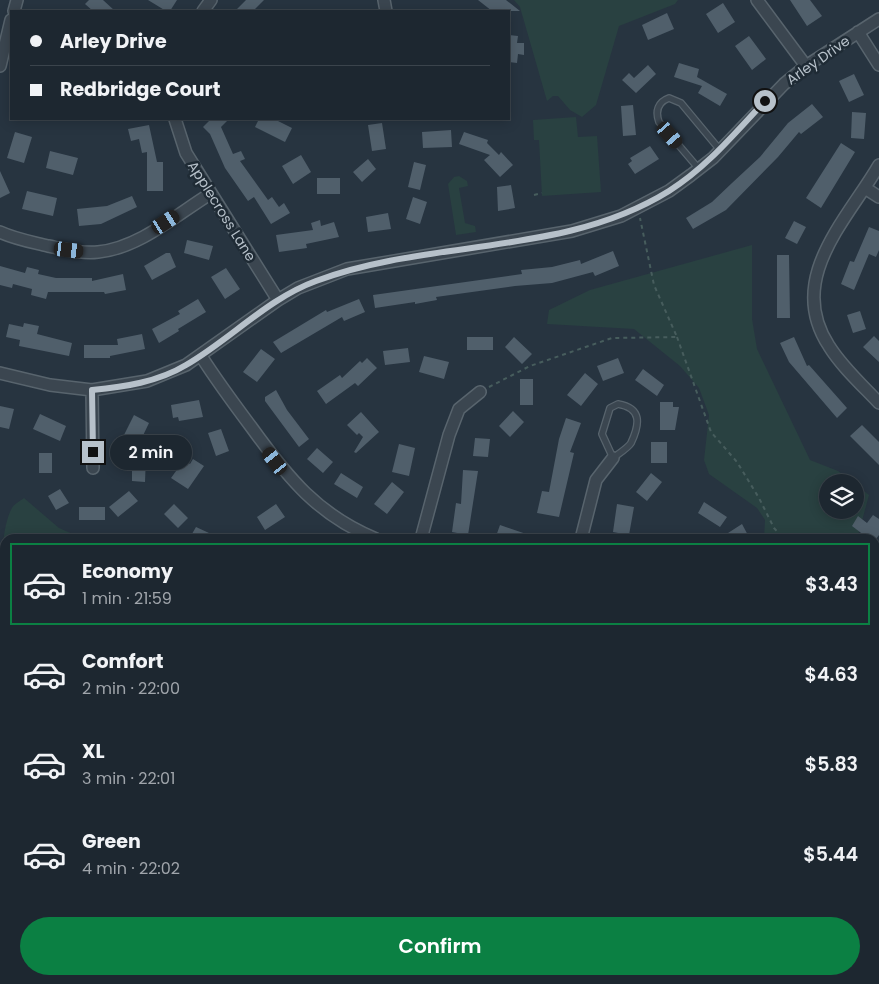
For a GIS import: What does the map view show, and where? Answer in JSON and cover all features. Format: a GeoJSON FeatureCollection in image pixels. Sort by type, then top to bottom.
{"type":"FeatureCollection","features":[{"type":"Feature","properties":{"kind":"street"},"geometry":{"type":"LineString","coordinates":[[757,0],[806,66]]}},
{"type":"Feature","properties":{"kind":"street","name":"Arley Drive"},"geometry":{"type":"LineString","coordinates":[[0,373],[50,385],[92,390],[147,382],[178,370],[201,356],[278,300],[298,288],[347,270],[572,231],[608,221],[638,208],[669,191],[699,169],[720,150],[765,101],[806,66],[879,19]]}},
{"type":"Feature","properties":{"kind":"street"},"geometry":{"type":"LineString","coordinates":[[0,66],[10,25]]}},
{"type":"Feature","properties":{"kind":"street"},"geometry":{"type":"LineString","coordinates":[[858,32],[879,65]]}},
{"type":"Feature","properties":{"kind":"street","name":"Applecross Lane"},"geometry":{"type":"LineString","coordinates":[[175,120],[186,153],[278,300]]}},
{"type":"Feature","properties":{"kind":"street"},"geometry":{"type":"LineString","coordinates":[[879,165],[824,250],[816,278],[814,295],[817,320],[827,344],[879,404]]}},
{"type":"Feature","properties":{"kind":"street"},"geometry":{"type":"LineString","coordinates":[[865,188],[879,197]]}},
{"type":"Feature","properties":{"kind":"street"},"geometry":{"type":"LineString","coordinates":[[0,232],[20,239],[69,250],[89,252],[108,250],[130,242],[151,231],[210,194]]}},
{"type":"Feature","properties":{"kind":"street"},"geometry":{"type":"LineString","coordinates":[[201,356],[267,450],[300,490],[326,512],[367,534]]}},
{"type":"Feature","properties":{"kind":"street"},"geometry":{"type":"LineString","coordinates":[[92,390],[93,468]]}},
{"type":"Feature","properties":{"kind":"street"},"geometry":{"type":"LineString","coordinates":[[422,534],[437,470],[448,435],[459,409],[480,392]]}},
{"type":"Feature","properties":{"kind":"street"},"geometry":{"type":"LineString","coordinates":[[582,534],[596,480],[613,458]]}},
{"type":"Feature","properties":{"kind":"lane"},"geometry":{"type":"LineString","coordinates":[[699,169],[658,122],[656,115],[658,107],[664,100],[669,98],[681,103],[720,150]]}},
{"type":"Feature","properties":{"kind":"lane"},"geometry":{"type":"LineString","coordinates":[[618,404],[630,406],[636,411],[637,418],[630,444],[613,458],[602,434],[610,408],[618,404]]}},
{"type":"Feature","properties":{"kind":"path"},"geometry":{"type":"LineString","coordinates":[[534,195],[542,194]]}},
{"type":"Feature","properties":{"kind":"path"},"geometry":{"type":"LineString","coordinates":[[638,208],[654,285],[677,337],[711,432],[737,462],[779,534]]}},
{"type":"Feature","properties":{"kind":"path"},"geometry":{"type":"LineString","coordinates":[[480,392],[530,366],[612,338],[677,337]]}},
{"type":"Feature","properties":{"kind":"green space"},"geometry":{"type":"Polygon","coordinates":[[[514,0],[678,0],[675,4],[619,26],[596,105],[582,117],[570,110],[558,96],[553,96],[547,101],[520,7],[514,0]]]}},
{"type":"Feature","properties":{"kind":"green space"},"geometry":{"type":"Polygon","coordinates":[[[576,117],[578,137],[597,136],[601,192],[542,196],[539,140],[534,140],[533,120],[576,117]]]}},
{"type":"Feature","properties":{"kind":"green space"},"geometry":{"type":"Polygon","coordinates":[[[459,176],[467,181],[468,186],[459,188],[465,223],[475,226],[476,232],[456,235],[448,184],[454,177],[459,176]]]}},
{"type":"Feature","properties":{"kind":"green space"},"geometry":{"type":"Polygon","coordinates":[[[752,245],[752,319],[757,349],[810,460],[842,474],[819,474],[819,519],[862,519],[858,534],[764,534],[765,520],[757,508],[709,474],[704,460],[709,415],[699,388],[680,366],[634,329],[547,324],[549,310],[590,290],[752,245]]]}},
{"type":"Feature","properties":{"kind":"green space"},"geometry":{"type":"Polygon","coordinates":[[[864,491],[869,495],[864,513],[864,491]]]}},
{"type":"Feature","properties":{"kind":"green space"},"geometry":{"type":"Polygon","coordinates":[[[24,498],[59,528],[73,534],[5,534],[6,523],[16,504],[24,498]]]}},
{"type":"Feature","properties":{"kind":"building"},"geometry":{"type":"Polygon","coordinates":[[[89,0],[103,0],[114,10],[92,10],[85,4],[89,0]]]}},
{"type":"Feature","properties":{"kind":"building"},"geometry":{"type":"Polygon","coordinates":[[[148,0],[177,0],[171,10],[164,10],[148,0]]]}},
{"type":"Feature","properties":{"kind":"building"},"geometry":{"type":"Polygon","coordinates":[[[246,0],[264,0],[254,10],[236,10],[246,0]]]}},
{"type":"Feature","properties":{"kind":"building"},"geometry":{"type":"Polygon","coordinates":[[[478,0],[506,0],[520,11],[510,10],[491,10],[478,0]]]}},
{"type":"Feature","properties":{"kind":"building"},"geometry":{"type":"Polygon","coordinates":[[[790,0],[810,0],[822,16],[807,26],[790,0]]]}},
{"type":"Feature","properties":{"kind":"building"},"geometry":{"type":"Polygon","coordinates":[[[723,3],[735,22],[718,33],[706,14],[723,3]]]}},
{"type":"Feature","properties":{"kind":"building"},"geometry":{"type":"Polygon","coordinates":[[[667,13],[674,29],[648,40],[642,25],[667,13]]]}},
{"type":"Feature","properties":{"kind":"building"},"geometry":{"type":"Polygon","coordinates":[[[510,35],[518,36],[517,43],[524,43],[524,55],[518,54],[517,63],[510,62],[510,35]]]}},
{"type":"Feature","properties":{"kind":"building"},"geometry":{"type":"Polygon","coordinates":[[[749,36],[766,59],[752,70],[735,46],[749,36]]]}},
{"type":"Feature","properties":{"kind":"building"},"geometry":{"type":"Polygon","coordinates":[[[679,63],[699,69],[697,77],[727,94],[720,106],[698,93],[702,86],[674,77],[679,63]]]}},
{"type":"Feature","properties":{"kind":"building"},"geometry":{"type":"Polygon","coordinates":[[[648,65],[656,74],[636,93],[622,80],[629,73],[634,78],[648,65]]]}},
{"type":"Feature","properties":{"kind":"building"},"geometry":{"type":"Polygon","coordinates":[[[854,74],[864,95],[849,102],[839,81],[854,74]]]}},
{"type":"Feature","properties":{"kind":"building"},"geometry":{"type":"Polygon","coordinates":[[[812,104],[823,117],[801,134],[799,132],[778,157],[726,210],[693,229],[686,218],[712,202],[760,157],[788,123],[812,104]]]}},
{"type":"Feature","properties":{"kind":"building"},"geometry":{"type":"Polygon","coordinates":[[[633,105],[636,135],[623,136],[621,106],[633,105]]]}},
{"type":"Feature","properties":{"kind":"building"},"geometry":{"type":"Polygon","coordinates":[[[852,112],[866,113],[864,139],[851,138],[852,112]]]}},
{"type":"Feature","properties":{"kind":"building"},"geometry":{"type":"Polygon","coordinates":[[[210,120],[228,120],[221,127],[233,154],[241,151],[245,159],[240,161],[268,200],[272,197],[279,207],[284,203],[290,213],[271,224],[254,197],[248,201],[225,168],[210,134],[203,127],[210,120]]]}},
{"type":"Feature","properties":{"kind":"building"},"geometry":{"type":"Polygon","coordinates":[[[258,120],[276,120],[292,128],[285,142],[255,127],[258,120]]]}},
{"type":"Feature","properties":{"kind":"building"},"geometry":{"type":"Polygon","coordinates":[[[382,123],[386,149],[372,151],[368,125],[382,123]]]}},
{"type":"Feature","properties":{"kind":"building"},"geometry":{"type":"Polygon","coordinates":[[[149,125],[157,162],[163,162],[163,191],[147,191],[147,152],[142,153],[139,139],[131,141],[128,129],[149,125]]]}},
{"type":"Feature","properties":{"kind":"building"},"geometry":{"type":"Polygon","coordinates":[[[451,130],[452,147],[423,148],[422,132],[451,130]]]}},
{"type":"Feature","properties":{"kind":"building"},"geometry":{"type":"Polygon","coordinates":[[[15,132],[32,137],[24,163],[7,158],[15,132]]]}},
{"type":"Feature","properties":{"kind":"building"},"geometry":{"type":"Polygon","coordinates":[[[464,132],[488,140],[487,143],[499,155],[501,152],[513,165],[500,177],[484,160],[490,155],[459,144],[464,132]]]}},
{"type":"Feature","properties":{"kind":"building"},"geometry":{"type":"Polygon","coordinates":[[[841,143],[855,152],[821,208],[806,198],[841,143]]]}},
{"type":"Feature","properties":{"kind":"building"},"geometry":{"type":"Polygon","coordinates":[[[650,146],[659,159],[635,174],[628,164],[632,161],[630,158],[650,146]]]}},
{"type":"Feature","properties":{"kind":"building"},"geometry":{"type":"Polygon","coordinates":[[[50,151],[78,158],[73,175],[46,168],[50,151]]]}},
{"type":"Feature","properties":{"kind":"building"},"geometry":{"type":"Polygon","coordinates":[[[301,155],[311,172],[293,184],[282,166],[301,155]]]}},
{"type":"Feature","properties":{"kind":"building"},"geometry":{"type":"Polygon","coordinates":[[[368,159],[376,169],[362,182],[353,172],[368,159]]]}},
{"type":"Feature","properties":{"kind":"building"},"geometry":{"type":"Polygon","coordinates":[[[414,162],[426,165],[420,190],[408,187],[414,162]]]}},
{"type":"Feature","properties":{"kind":"building"},"geometry":{"type":"Polygon","coordinates":[[[0,171],[10,193],[0,198],[0,171]]]}},
{"type":"Feature","properties":{"kind":"building"},"geometry":{"type":"Polygon","coordinates":[[[317,178],[340,178],[340,194],[317,194],[317,178]]]}},
{"type":"Feature","properties":{"kind":"building"},"geometry":{"type":"Polygon","coordinates":[[[511,185],[515,208],[498,211],[497,187],[511,185]]]}},
{"type":"Feature","properties":{"kind":"building"},"geometry":{"type":"Polygon","coordinates":[[[27,191],[57,198],[53,216],[22,209],[27,191]]]}},
{"type":"Feature","properties":{"kind":"building"},"geometry":{"type":"Polygon","coordinates":[[[132,196],[137,207],[101,224],[79,226],[77,209],[107,206],[132,196]]]}},
{"type":"Feature","properties":{"kind":"building"},"geometry":{"type":"Polygon","coordinates":[[[413,197],[427,202],[420,224],[406,219],[413,197]]]}},
{"type":"Feature","properties":{"kind":"building"},"geometry":{"type":"Polygon","coordinates":[[[388,213],[391,229],[368,232],[366,217],[388,213]]]}},
{"type":"Feature","properties":{"kind":"building"},"geometry":{"type":"Polygon","coordinates":[[[320,220],[321,226],[334,222],[339,237],[306,244],[307,248],[279,252],[276,235],[313,230],[311,223],[320,220]]]}},
{"type":"Feature","properties":{"kind":"building"},"geometry":{"type":"Polygon","coordinates":[[[794,221],[806,227],[797,244],[785,238],[794,221]]]}},
{"type":"Feature","properties":{"kind":"building"},"geometry":{"type":"Polygon","coordinates":[[[869,227],[879,231],[879,250],[876,257],[869,254],[854,290],[841,284],[850,261],[854,262],[869,227]]]}},
{"type":"Feature","properties":{"kind":"building"},"geometry":{"type":"Polygon","coordinates":[[[187,240],[213,246],[209,260],[184,253],[187,240]]]}},
{"type":"Feature","properties":{"kind":"building"},"geometry":{"type":"Polygon","coordinates":[[[613,251],[619,266],[595,276],[593,272],[552,283],[436,297],[437,300],[375,308],[373,295],[522,274],[521,270],[552,267],[580,260],[581,264],[613,251]]]}},
{"type":"Feature","properties":{"kind":"building"},"geometry":{"type":"Polygon","coordinates":[[[166,253],[170,253],[176,267],[152,280],[144,266],[166,253]]]}},
{"type":"Feature","properties":{"kind":"building"},"geometry":{"type":"Polygon","coordinates":[[[777,255],[789,255],[790,318],[777,318],[777,255]]]}},
{"type":"Feature","properties":{"kind":"building"},"geometry":{"type":"Polygon","coordinates":[[[0,266],[25,273],[27,267],[39,270],[38,274],[56,278],[92,278],[92,281],[123,274],[126,290],[105,294],[104,292],[48,292],[46,299],[31,295],[32,289],[13,284],[12,288],[0,285],[0,266]]]}},
{"type":"Feature","properties":{"kind":"building"},"geometry":{"type":"Polygon","coordinates":[[[226,268],[240,289],[225,299],[211,277],[226,268]]]}},
{"type":"Feature","properties":{"kind":"building"},"geometry":{"type":"Polygon","coordinates":[[[198,299],[206,312],[159,343],[152,329],[180,314],[178,311],[198,299]]]}},
{"type":"Feature","properties":{"kind":"building"},"geometry":{"type":"Polygon","coordinates":[[[359,299],[365,312],[344,321],[342,317],[281,353],[273,342],[326,310],[327,312],[359,299]]]}},
{"type":"Feature","properties":{"kind":"building"},"geometry":{"type":"Polygon","coordinates":[[[860,311],[866,329],[853,333],[847,315],[860,311]]]}},
{"type":"Feature","properties":{"kind":"building"},"geometry":{"type":"Polygon","coordinates":[[[24,323],[39,326],[37,334],[72,343],[69,356],[19,346],[20,340],[6,337],[9,324],[23,327],[24,323]]]}},
{"type":"Feature","properties":{"kind":"building"},"geometry":{"type":"Polygon","coordinates":[[[142,334],[145,349],[110,356],[110,358],[84,358],[84,345],[118,345],[117,339],[142,334]]]}},
{"type":"Feature","properties":{"kind":"building"},"geometry":{"type":"Polygon","coordinates":[[[874,336],[879,341],[879,362],[863,347],[874,336]]]}},
{"type":"Feature","properties":{"kind":"building"},"geometry":{"type":"Polygon","coordinates":[[[467,337],[493,337],[493,350],[467,350],[467,337]]]}},
{"type":"Feature","properties":{"kind":"building"},"geometry":{"type":"Polygon","coordinates":[[[514,337],[532,354],[522,364],[505,347],[514,337]]]}},
{"type":"Feature","properties":{"kind":"building"},"geometry":{"type":"Polygon","coordinates":[[[794,337],[807,366],[809,365],[847,408],[837,418],[789,362],[780,343],[794,337]]]}},
{"type":"Feature","properties":{"kind":"building"},"geometry":{"type":"Polygon","coordinates":[[[408,348],[410,362],[385,365],[383,351],[408,348]]]}},
{"type":"Feature","properties":{"kind":"building"},"geometry":{"type":"Polygon","coordinates":[[[261,349],[275,359],[257,382],[243,372],[261,349]]]}},
{"type":"Feature","properties":{"kind":"building"},"geometry":{"type":"Polygon","coordinates":[[[424,356],[449,362],[444,379],[419,372],[424,356]]]}},
{"type":"Feature","properties":{"kind":"building"},"geometry":{"type":"Polygon","coordinates":[[[367,358],[377,368],[358,386],[355,383],[326,404],[317,391],[340,375],[342,378],[360,361],[362,363],[367,358]]]}},
{"type":"Feature","properties":{"kind":"building"},"geometry":{"type":"Polygon","coordinates":[[[618,358],[624,373],[603,381],[597,366],[618,358]]]}},
{"type":"Feature","properties":{"kind":"building"},"geometry":{"type":"Polygon","coordinates":[[[643,369],[664,385],[657,396],[635,380],[643,369]]]}},
{"type":"Feature","properties":{"kind":"building"},"geometry":{"type":"Polygon","coordinates":[[[585,373],[598,384],[581,406],[567,395],[585,373]]]}},
{"type":"Feature","properties":{"kind":"building"},"geometry":{"type":"Polygon","coordinates":[[[520,379],[533,379],[533,405],[520,405],[520,379]]]}},
{"type":"Feature","properties":{"kind":"building"},"geometry":{"type":"Polygon","coordinates":[[[276,390],[287,410],[309,439],[299,447],[265,401],[265,397],[276,390]]]}},
{"type":"Feature","properties":{"kind":"building"},"geometry":{"type":"Polygon","coordinates":[[[199,400],[203,417],[179,421],[178,417],[173,418],[171,405],[199,400]]]}},
{"type":"Feature","properties":{"kind":"building"},"geometry":{"type":"Polygon","coordinates":[[[660,402],[673,402],[673,407],[679,407],[675,430],[660,430],[660,402]]]}},
{"type":"Feature","properties":{"kind":"building"},"geometry":{"type":"Polygon","coordinates":[[[0,406],[14,409],[9,429],[0,427],[0,406]]]}},
{"type":"Feature","properties":{"kind":"building"},"geometry":{"type":"Polygon","coordinates":[[[513,411],[524,422],[510,437],[499,426],[513,411]]]}},
{"type":"Feature","properties":{"kind":"building"},"geometry":{"type":"Polygon","coordinates":[[[361,412],[379,432],[356,453],[354,452],[363,437],[359,433],[357,435],[347,425],[361,412]]]}},
{"type":"Feature","properties":{"kind":"building"},"geometry":{"type":"Polygon","coordinates":[[[40,414],[66,426],[60,441],[33,429],[40,414]]]}},
{"type":"Feature","properties":{"kind":"building"},"geometry":{"type":"Polygon","coordinates":[[[134,415],[149,423],[137,448],[121,441],[134,415]]]}},
{"type":"Feature","properties":{"kind":"building"},"geometry":{"type":"Polygon","coordinates":[[[566,418],[581,423],[570,452],[574,453],[559,517],[537,513],[542,491],[549,492],[559,439],[566,418]]]}},
{"type":"Feature","properties":{"kind":"building"},"geometry":{"type":"Polygon","coordinates":[[[862,425],[879,442],[879,465],[850,436],[862,425]]]}},
{"type":"Feature","properties":{"kind":"building"},"geometry":{"type":"Polygon","coordinates":[[[221,429],[229,451],[216,456],[208,433],[221,429]]]}},
{"type":"Feature","properties":{"kind":"building"},"geometry":{"type":"Polygon","coordinates":[[[475,438],[490,439],[488,457],[473,456],[475,438]]]}},
{"type":"Feature","properties":{"kind":"building"},"geometry":{"type":"Polygon","coordinates":[[[651,442],[667,442],[667,463],[651,463],[651,442]]]}},
{"type":"Feature","properties":{"kind":"building"},"geometry":{"type":"Polygon","coordinates":[[[399,444],[415,448],[409,476],[392,472],[399,444]]]}},
{"type":"Feature","properties":{"kind":"building"},"geometry":{"type":"Polygon","coordinates":[[[317,448],[333,462],[323,473],[307,459],[317,448]]]}},
{"type":"Feature","properties":{"kind":"building"},"geometry":{"type":"Polygon","coordinates":[[[39,453],[52,453],[52,473],[39,473],[39,453]]]}},
{"type":"Feature","properties":{"kind":"building"},"geometry":{"type":"Polygon","coordinates":[[[132,456],[146,456],[145,482],[132,481],[132,456]]]}},
{"type":"Feature","properties":{"kind":"building"},"geometry":{"type":"Polygon","coordinates":[[[193,459],[204,466],[188,489],[171,478],[184,460],[190,464],[193,459]]]}},
{"type":"Feature","properties":{"kind":"building"},"geometry":{"type":"Polygon","coordinates":[[[463,470],[478,471],[468,534],[452,532],[456,503],[461,504],[463,470]]]}},
{"type":"Feature","properties":{"kind":"building"},"geometry":{"type":"Polygon","coordinates":[[[341,473],[363,487],[357,498],[334,484],[341,473]]]}},
{"type":"Feature","properties":{"kind":"building"},"geometry":{"type":"Polygon","coordinates":[[[651,473],[662,482],[647,501],[636,492],[651,473]]]}},
{"type":"Feature","properties":{"kind":"building"},"geometry":{"type":"Polygon","coordinates":[[[392,482],[404,492],[387,514],[374,504],[392,482]]]}},
{"type":"Feature","properties":{"kind":"building"},"geometry":{"type":"Polygon","coordinates":[[[60,489],[69,503],[56,510],[48,496],[60,489]]]}},
{"type":"Feature","properties":{"kind":"building"},"geometry":{"type":"Polygon","coordinates":[[[129,491],[138,501],[118,517],[109,507],[129,491]]]}},
{"type":"Feature","properties":{"kind":"building"},"geometry":{"type":"Polygon","coordinates":[[[704,502],[727,517],[720,527],[698,513],[704,502]]]}},
{"type":"Feature","properties":{"kind":"building"},"geometry":{"type":"Polygon","coordinates":[[[174,504],[188,518],[178,528],[164,514],[174,504]]]}},
{"type":"Feature","properties":{"kind":"building"},"geometry":{"type":"Polygon","coordinates":[[[276,504],[285,517],[265,530],[257,517],[276,504]]]}},
{"type":"Feature","properties":{"kind":"building"},"geometry":{"type":"Polygon","coordinates":[[[617,504],[634,507],[629,534],[613,532],[617,504]]]}},
{"type":"Feature","properties":{"kind":"building"},"geometry":{"type":"Polygon","coordinates":[[[79,507],[105,507],[105,520],[79,520],[79,507]]]}},
{"type":"Feature","properties":{"kind":"building"},"geometry":{"type":"Polygon","coordinates":[[[873,515],[879,519],[879,534],[862,534],[852,526],[856,519],[862,519],[867,523],[873,515]]]}},
{"type":"Feature","properties":{"kind":"building"},"geometry":{"type":"Polygon","coordinates":[[[742,524],[747,534],[728,534],[742,524]]]}},
{"type":"Feature","properties":{"kind":"building"},"geometry":{"type":"Polygon","coordinates":[[[500,525],[526,534],[497,534],[500,525]]]}},
{"type":"Feature","properties":{"kind":"building"},"geometry":{"type":"Polygon","coordinates":[[[196,527],[211,534],[192,534],[196,527]]]}},
{"type":"Feature","properties":{"kind":"route"},"geometry":{"type":"LineString","coordinates":[[93,452],[92,390],[147,382],[178,370],[298,288],[347,270],[368,264],[572,231],[621,216],[669,191],[691,176],[731,140],[765,101]]}}]}
